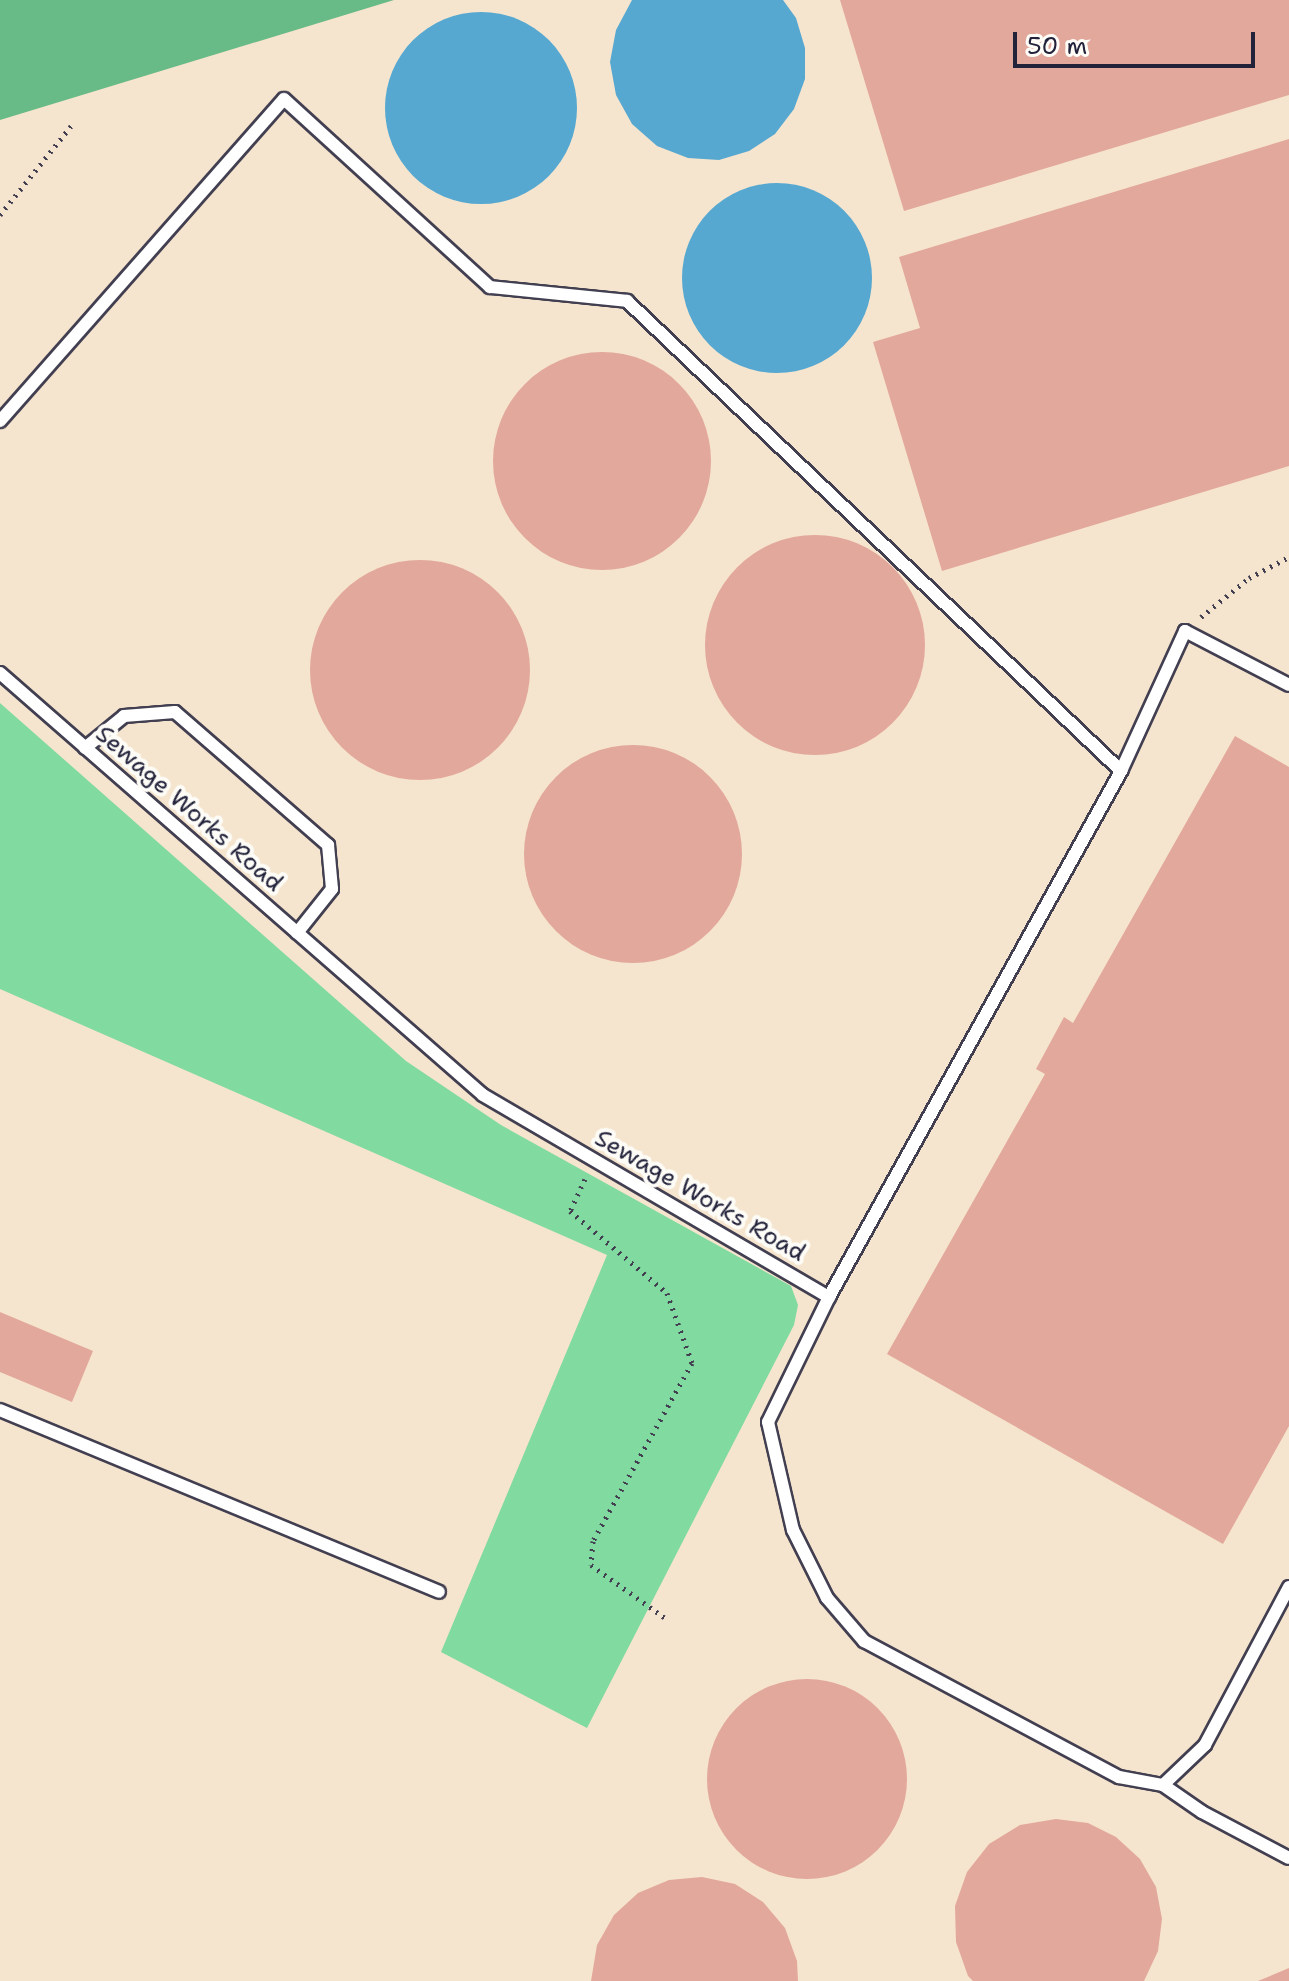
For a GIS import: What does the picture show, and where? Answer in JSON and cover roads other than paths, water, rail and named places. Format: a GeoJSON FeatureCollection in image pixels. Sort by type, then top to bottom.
{"type":"FeatureCollection","features":[{"type":"Feature","properties":{"kind":"lane"},"geometry":{"type":"LineString","coordinates":[[0,421],[284,99],[490,287],[627,301],[1121,771]]}},
{"type":"Feature","properties":{"kind":"lane"},"geometry":{"type":"LineString","coordinates":[[1289,685],[1185,631],[1121,771],[829,1297],[768,1422],[793,1530],[827,1598],[864,1641],[1119,1777],[1163,1785],[1202,1812],[1289,1858]]}},
{"type":"Feature","properties":{"kind":"lane","name":"Sewage Works Road"},"geometry":{"type":"LineString","coordinates":[[0,673],[483,1095],[829,1297]]}},
{"type":"Feature","properties":{"kind":"lane"},"geometry":{"type":"LineString","coordinates":[[85,748],[124,716],[175,712],[328,845],[332,889],[297,933]]}},
{"type":"Feature","properties":{"kind":"lane"},"geometry":{"type":"LineString","coordinates":[[0,1410],[439,1592]]}},
{"type":"Feature","properties":{"kind":"lane"},"geometry":{"type":"LineString","coordinates":[[1163,1785],[1205,1745],[1289,1587]]}},
{"type":"Feature","properties":{"kind":"water"},"geometry":{"type":"Polygon","coordinates":[[[632,0],[783,0],[796,18],[805,48],[805,79],[794,109],[775,134],[749,151],[719,160],[688,158],[657,146],[632,124],[616,95],[610,62],[616,30],[632,0]]]}},
{"type":"Feature","properties":{"kind":"water"},"geometry":{"type":"Polygon","coordinates":[[[481,12],[518,19],[549,40],[570,71],[577,108],[570,145],[549,176],[518,197],[481,204],[444,197],[413,176],[392,145],[385,108],[392,71],[413,40],[444,19],[481,12]]]}},
{"type":"Feature","properties":{"kind":"water"},"geometry":{"type":"Polygon","coordinates":[[[777,183],[813,190],[844,211],[865,242],[872,278],[865,314],[844,345],[813,366],[777,373],[741,366],[710,345],[689,314],[682,278],[689,242],[710,211],[741,190],[777,183]]]}}]}
